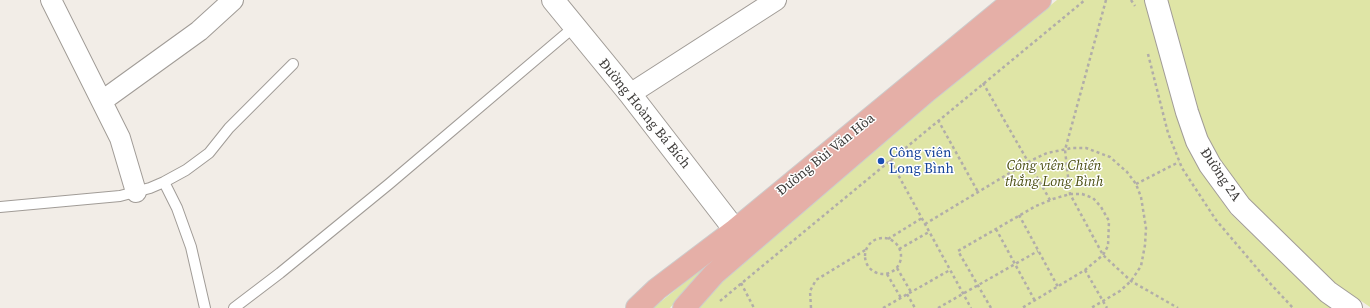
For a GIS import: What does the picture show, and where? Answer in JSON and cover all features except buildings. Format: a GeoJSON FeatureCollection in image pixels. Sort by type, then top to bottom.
{"type":"FeatureCollection","features":[{"type":"Feature","properties":{"kind":"main road","name":"Đường Bùi Văn Hòa"},"geometry":{"type":"LineString","coordinates":[[684,308],[714,274],[741,238],[1014,0]]}},
{"type":"Feature","properties":{"kind":"main road","name":"Đường Bùi Văn Hòa"},"geometry":{"type":"LineString","coordinates":[[637,308],[657,290],[741,238],[928,91],[1040,0]]}},
{"type":"Feature","properties":{"kind":"street"},"geometry":{"type":"LineString","coordinates":[[51,0],[120,138],[136,192]]}},
{"type":"Feature","properties":{"kind":"street"},"geometry":{"type":"LineString","coordinates":[[102,102],[198,31],[233,0]]}},
{"type":"Feature","properties":{"kind":"street","name":"Đường Hoàng Bá Bích"},"geometry":{"type":"LineString","coordinates":[[552,0],[630,94],[741,238]]}},
{"type":"Feature","properties":{"kind":"street"},"geometry":{"type":"LineString","coordinates":[[630,94],[776,0]]}},
{"type":"Feature","properties":{"kind":"street","name":"Đường 2A"},"geometry":{"type":"LineString","coordinates":[[1156,0],[1187,112],[1197,141],[1210,165],[1240,206],[1328,292],[1351,308]]}},
{"type":"Feature","properties":{"kind":"lane"},"geometry":{"type":"LineString","coordinates":[[234,308],[280,273],[377,194],[574,27]]}},
{"type":"Feature","properties":{"kind":"lane"},"geometry":{"type":"LineString","coordinates":[[0,207],[120,196],[164,182],[186,170],[209,153],[229,128],[293,64]]}},
{"type":"Feature","properties":{"kind":"lane"},"geometry":{"type":"LineString","coordinates":[[164,182],[177,208],[191,247],[205,308]]}},
{"type":"Feature","properties":{"kind":"path"},"geometry":{"type":"LineString","coordinates":[[716,304],[1085,0]]}},
{"type":"Feature","properties":{"kind":"path"},"geometry":{"type":"LineString","coordinates":[[1106,0],[1066,150],[1070,194],[1103,255],[1131,281],[1178,308]]}},
{"type":"Feature","properties":{"kind":"path"},"geometry":{"type":"LineString","coordinates":[[983,83],[1050,200]]}},
{"type":"Feature","properties":{"kind":"path"},"geometry":{"type":"LineString","coordinates":[[938,120],[978,192]]}},
{"type":"Feature","properties":{"kind":"path"},"geometry":{"type":"LineString","coordinates":[[925,224],[1028,162],[1047,153],[1086,148],[1110,157],[1127,172],[1136,184],[1145,212],[1145,245],[1141,266],[1131,281],[1120,291],[1091,308]]}},
{"type":"Feature","properties":{"kind":"path"},"geometry":{"type":"LineString","coordinates":[[890,160],[971,308]]}},
{"type":"Feature","properties":{"kind":"path"},"geometry":{"type":"LineString","coordinates":[[1136,184],[1179,162]]}},
{"type":"Feature","properties":{"kind":"path"},"geometry":{"type":"LineString","coordinates":[[991,308],[958,251],[1050,200],[1070,194],[1082,194],[1093,198],[1109,221],[1110,236],[1108,246],[1103,255],[1085,270],[1022,308]]}},
{"type":"Feature","properties":{"kind":"path"},"geometry":{"type":"LineString","coordinates":[[1019,216],[1058,287]]}},
{"type":"Feature","properties":{"kind":"path"},"geometry":{"type":"LineString","coordinates":[[811,308],[810,291],[816,280],[867,249],[876,240],[888,239],[922,218]]}},
{"type":"Feature","properties":{"kind":"path"},"geometry":{"type":"LineString","coordinates":[[996,229],[1034,301]]}},
{"type":"Feature","properties":{"kind":"path"},"geometry":{"type":"LineString","coordinates":[[900,249],[929,232]]}},
{"type":"Feature","properties":{"kind":"path"},"geometry":{"type":"LineString","coordinates":[[867,249],[866,261],[868,266],[877,273],[887,274],[897,268],[901,257],[900,249],[893,241],[888,239]]}},
{"type":"Feature","properties":{"kind":"path"},"geometry":{"type":"LineString","coordinates":[[938,308],[1038,251]]}},
{"type":"Feature","properties":{"kind":"path"},"geometry":{"type":"LineString","coordinates":[[897,268],[911,292]]}},
{"type":"Feature","properties":{"kind":"path"},"geometry":{"type":"LineString","coordinates":[[883,308],[950,270]]}},
{"type":"Feature","properties":{"kind":"path"},"geometry":{"type":"LineString","coordinates":[[1085,270],[1107,308]]}},
{"type":"Feature","properties":{"kind":"path"},"geometry":{"type":"LineString","coordinates":[[887,274],[901,298]]}},
{"type":"Feature","properties":{"kind":"path"},"geometry":{"type":"LineString","coordinates":[[741,283],[754,308]]}},
{"type":"Feature","properties":{"kind":"path"},"geometry":{"type":"LineString","coordinates":[[907,294],[915,308]]}},
{"type":"Feature","properties":{"kind":"green space","name":"Công viên Chiến thắng Long Bình"},"geometry":{"type":"Polygon","coordinates":[[[1057,0],[1145,0],[1176,115],[1187,145],[1201,171],[1231,214],[1320,300],[1332,308],[699,308],[718,285],[928,104],[1057,0]]]}},
{"type":"Feature","properties":{"kind":"green space"},"geometry":{"type":"Polygon","coordinates":[[[1167,0],[1370,0],[1370,307],[1336,284],[1247,197],[1219,159],[1197,110],[1167,0]]]}},
{"type":"Feature","properties":{"kind":"green space"},"geometry":{"type":"Polygon","coordinates":[[[726,249],[687,288],[670,308],[653,308],[726,249]]]}},
{"type":"Feature","properties":{"kind":"place","name":"Công viên Long Bình"},"geometry":{"type":"Point","coordinates":[881,161]}}]}
